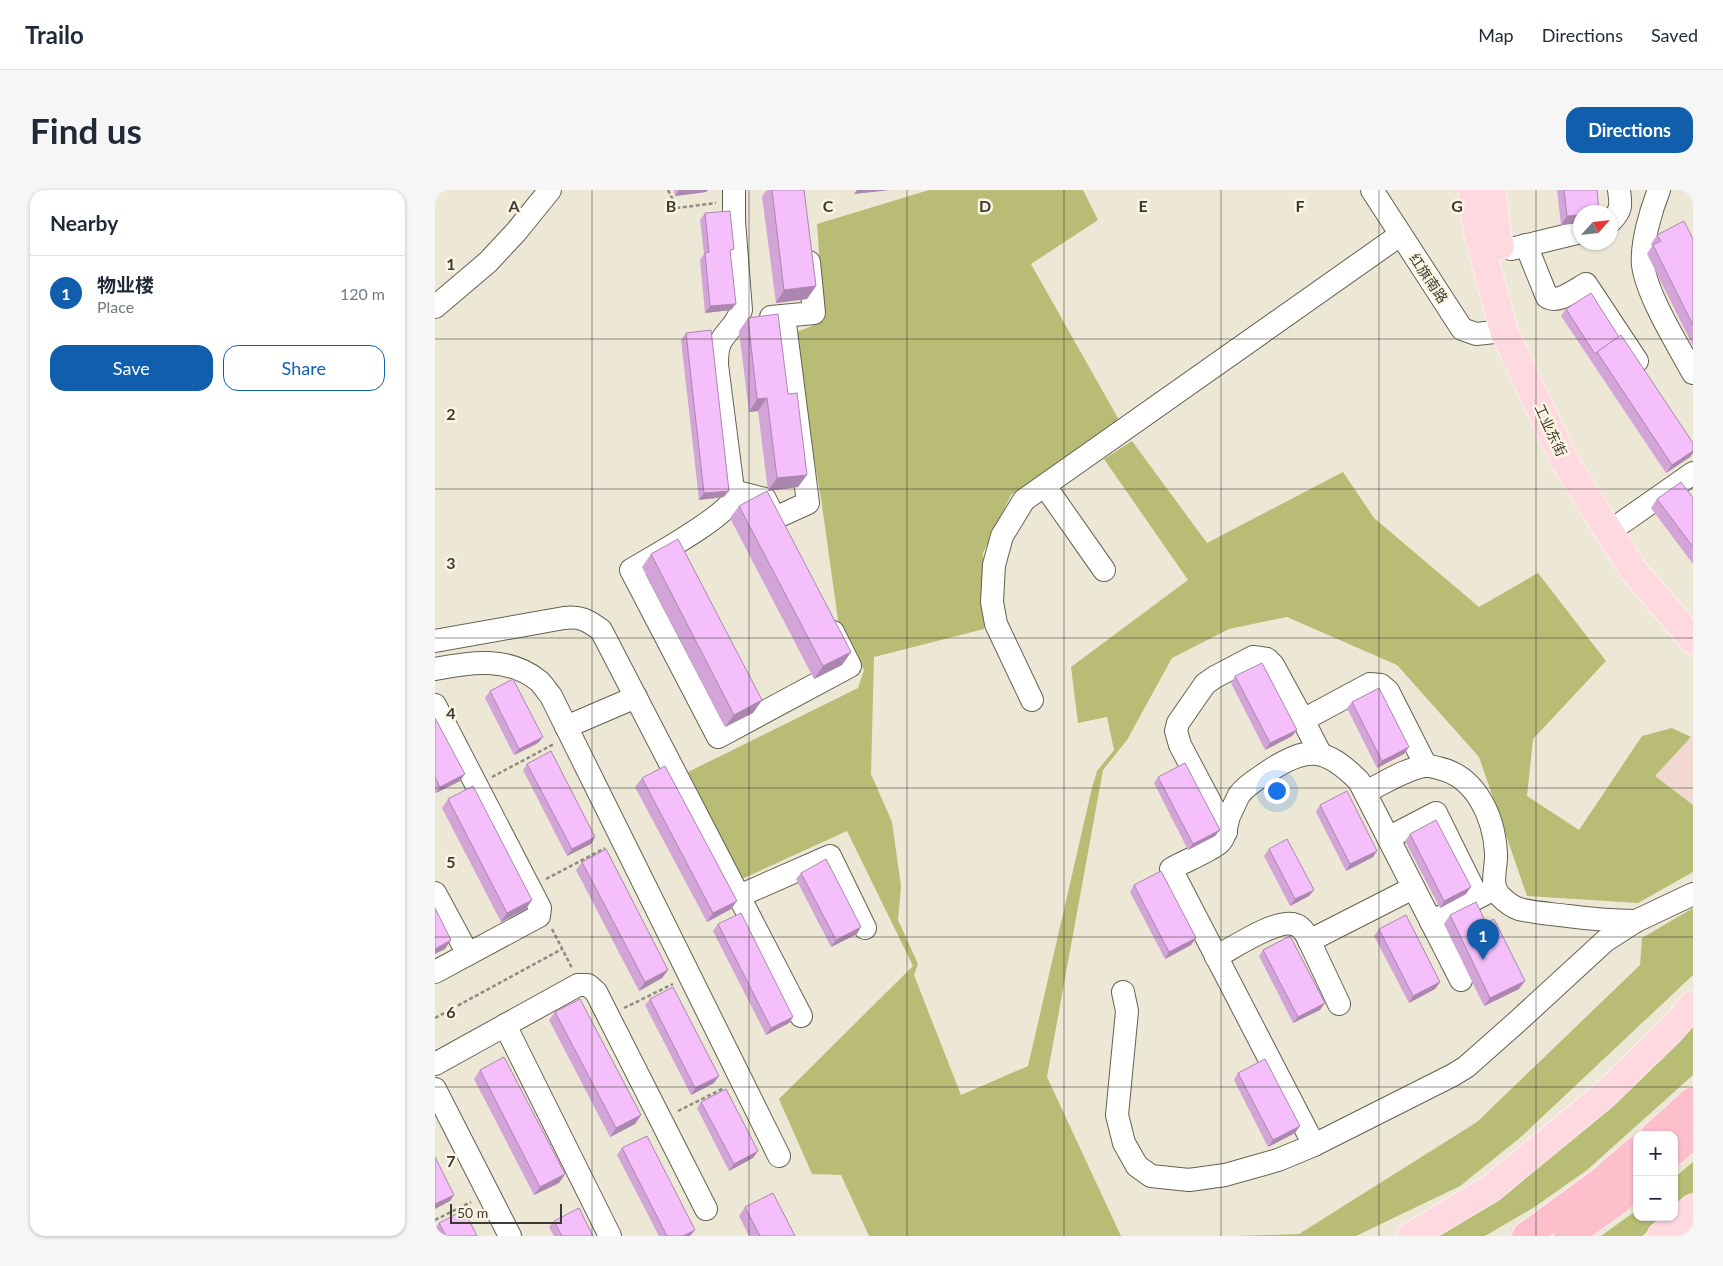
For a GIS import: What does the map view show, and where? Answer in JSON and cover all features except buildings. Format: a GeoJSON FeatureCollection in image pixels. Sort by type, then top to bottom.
{"type":"FeatureCollection","features":[{"type":"Feature","properties":{"kind":"highway"},"geometry":{"type":"LineString","coordinates":[[1660,1131],[1693,1102]]}},
{"type":"Feature","properties":{"kind":"highway"},"geometry":{"type":"LineString","coordinates":[[1678,1147],[1693,1134]]}},
{"type":"Feature","properties":{"kind":"highway"},"geometry":{"type":"LineString","coordinates":[[1526,1236],[1600,1182],[1633,1153]]}},
{"type":"Feature","properties":{"kind":"highway"},"geometry":{"type":"LineString","coordinates":[[1568,1236],[1633,1187]]}},
{"type":"Feature","properties":{"kind":"main road","name":"工业东街"},"geometry":{"type":"LineString","coordinates":[[1472,190],[1478,234],[1504,331],[1565,462],[1634,571],[1693,640]]}},
{"type":"Feature","properties":{"kind":"main road","name":"工业东街"},"geometry":{"type":"LineString","coordinates":[[1492,190],[1497,234],[1513,248],[1523,326],[1581,454],[1647,561],[1693,620]]}},
{"type":"Feature","properties":{"kind":"main road"},"geometry":{"type":"LineString","coordinates":[[1411,1236],[1490,1188],[1603,1096],[1670,1031],[1693,1005]]}},
{"type":"Feature","properties":{"kind":"main road"},"geometry":{"type":"LineString","coordinates":[[1661,1236],[1693,1208]]}},
{"type":"Feature","properties":{"kind":"street"},"geometry":{"type":"LineString","coordinates":[[435,308],[488,262],[516,232],[550,190]]}},
{"type":"Feature","properties":{"kind":"street","name":"红旗南路"},"geometry":{"type":"LineString","coordinates":[[1371,190],[1462,329],[1476,334],[1504,331]]}},
{"type":"Feature","properties":{"kind":"street"},"geometry":{"type":"LineString","coordinates":[[1618,213],[1621,202],[1619,190]]}},
{"type":"Feature","properties":{"kind":"street"},"geometry":{"type":"LineString","coordinates":[[1659,190],[1643,251],[1645,277],[1693,374]]}},
{"type":"Feature","properties":{"kind":"street"},"geometry":{"type":"LineString","coordinates":[[739,193],[741,310],[738,321],[721,341],[717,352],[717,365],[734,498],[730,506],[701,527],[679,552],[631,570],[718,737],[759,704],[850,666],[824,614]]}},
{"type":"Feature","properties":{"kind":"street"},"geometry":{"type":"LineString","coordinates":[[1573,234],[1513,248],[1551,300],[1557,299],[1585,284],[1650,381]]}},
{"type":"Feature","properties":{"kind":"street"},"geometry":{"type":"LineString","coordinates":[[1032,700],[996,624],[992,602],[994,565],[1002,536],[1024,500],[1400,235]]}},
{"type":"Feature","properties":{"kind":"street"},"geometry":{"type":"LineString","coordinates":[[738,321],[815,313],[807,245]]}},
{"type":"Feature","properties":{"kind":"street"},"geometry":{"type":"LineString","coordinates":[[733,491],[765,499],[779,527],[807,503],[784,316]]}},
{"type":"Feature","properties":{"kind":"street"},"geometry":{"type":"LineString","coordinates":[[1623,522],[1686,485]]}},
{"type":"Feature","properties":{"kind":"street"},"geometry":{"type":"LineString","coordinates":[[1045,486],[1104,570]]}},
{"type":"Feature","properties":{"kind":"street"},"geometry":{"type":"LineString","coordinates":[[435,642],[563,618],[577,617],[590,622],[601,630],[801,1016]]}},
{"type":"Feature","properties":{"kind":"street"},"geometry":{"type":"LineString","coordinates":[[1226,832],[1180,745],[1176,731],[1178,724],[1205,684],[1215,676],[1253,657],[1267,659],[1273,665],[1320,753]]}},
{"type":"Feature","properties":{"kind":"street"},"geometry":{"type":"LineString","coordinates":[[435,669],[469,662],[497,663],[521,670],[539,681],[551,696],[779,1156]]}},
{"type":"Feature","properties":{"kind":"street"},"geometry":{"type":"LineString","coordinates":[[1303,720],[1370,684],[1381,685],[1388,691],[1426,766]]}},
{"type":"Feature","properties":{"kind":"street"},"geometry":{"type":"LineString","coordinates":[[568,731],[635,697]]}},
{"type":"Feature","properties":{"kind":"street"},"geometry":{"type":"LineString","coordinates":[[435,705],[541,908],[539,916],[435,972]]}},
{"type":"Feature","properties":{"kind":"street"},"geometry":{"type":"LineString","coordinates":[[1314,1146],[1171,869],[1219,844],[1226,832],[1229,816],[1240,795],[1248,786],[1287,760],[1305,754],[1320,753],[1335,760],[1359,781],[1461,980]]}},
{"type":"Feature","properties":{"kind":"street"},"geometry":{"type":"LineString","coordinates":[[1365,792],[1415,769],[1426,766],[1448,770],[1462,778],[1475,791],[1485,808],[1495,838],[1497,862],[1484,888],[1431,922]]}},
{"type":"Feature","properties":{"kind":"street"},"geometry":{"type":"LineString","coordinates":[[1388,838],[1436,813],[1484,888],[1517,908],[1540,913],[1615,921],[1636,921]]}},
{"type":"Feature","properties":{"kind":"street"},"geometry":{"type":"LineString","coordinates":[[739,896],[830,856],[865,928]]}},
{"type":"Feature","properties":{"kind":"street"},"geometry":{"type":"LineString","coordinates":[[1309,941],[1413,888]]}},
{"type":"Feature","properties":{"kind":"street"},"geometry":{"type":"LineString","coordinates":[[435,893],[468,954]]}},
{"type":"Feature","properties":{"kind":"street"},"geometry":{"type":"LineString","coordinates":[[1123,992],[1127,1011],[1117,1114],[1124,1143],[1137,1166],[1151,1176],[1189,1180],[1225,1175],[1278,1160],[1314,1146],[1453,1075],[1466,1066],[1605,940],[1636,921],[1693,894]]}},
{"type":"Feature","properties":{"kind":"street"},"geometry":{"type":"LineString","coordinates":[[1216,957],[1272,927],[1284,923],[1295,924],[1301,928],[1309,941],[1339,1004]]}},
{"type":"Feature","properties":{"kind":"street"},"geometry":{"type":"LineString","coordinates":[[435,1064],[578,985],[588,985],[596,992],[706,1209]]}},
{"type":"Feature","properties":{"kind":"street"},"geometry":{"type":"LineString","coordinates":[[505,1025],[610,1236]]}},
{"type":"Feature","properties":{"kind":"street"},"geometry":{"type":"LineString","coordinates":[[435,1089],[510,1236]]}},
{"type":"Feature","properties":{"kind":"path"},"geometry":{"type":"LineString","coordinates":[[668,190],[677,208],[739,193]]}},
{"type":"Feature","properties":{"kind":"path"},"geometry":{"type":"LineString","coordinates":[[477,785],[568,731]]}},
{"type":"Feature","properties":{"kind":"path"},"geometry":{"type":"LineString","coordinates":[[530,888],[622,839]]}},
{"type":"Feature","properties":{"kind":"path"},"geometry":{"type":"LineString","coordinates":[[541,908],[581,985]]}},
{"type":"Feature","properties":{"kind":"path"},"geometry":{"type":"LineString","coordinates":[[435,1018],[562,949]]}},
{"type":"Feature","properties":{"kind":"path"},"geometry":{"type":"LineString","coordinates":[[608,1016],[689,975]]}},
{"type":"Feature","properties":{"kind":"path"},"geometry":{"type":"LineString","coordinates":[[661,1120],[741,1079]]}},
{"type":"Feature","properties":{"kind":"path"},"geometry":{"type":"LineString","coordinates":[[435,1220],[488,1193]]}},
{"type":"Feature","properties":{"kind":"shaded area"},"geometry":{"type":"Polygon","coordinates":[[[1693,735],[1693,805],[1655,776],[1693,735]]]}},
{"type":"Feature","properties":{"kind":"green space"},"geometry":{"type":"Polygon","coordinates":[[[929,190],[1083,190],[1098,220],[1031,264],[1119,420],[1011,495],[983,553],[984,629],[874,657],[871,774],[892,822],[901,886],[898,920],[918,964],[914,975],[961,1095],[1028,1066],[1092,788],[1097,771],[1114,750],[1107,717],[1078,723],[1071,667],[1188,580],[1104,459],[1132,441],[1207,543],[1343,472],[1374,518],[1479,607],[1538,573],[1606,661],[1533,739],[1527,796],[1579,830],[1642,736],[1672,728],[1691,737],[1655,776],[1693,805],[1693,872],[1638,903],[1527,896],[1479,757],[1397,665],[1287,617],[1229,629],[1172,658],[1127,740],[1103,770],[1047,1077],[1121,1236],[869,1236],[841,1175],[812,1174],[779,1099],[913,966],[847,831],[742,879],[688,772],[858,688],[864,670],[838,620],[821,498],[792,334],[824,321],[817,224],[929,190]]]}},
{"type":"Feature","properties":{"kind":"green space"},"geometry":{"type":"Polygon","coordinates":[[[1693,908],[1693,975],[1522,1136],[1460,1186],[1356,1236],[1237,1236],[1299,1234],[1477,1122],[1640,965],[1642,938],[1693,908]]]}},
{"type":"Feature","properties":{"kind":"green space"},"geometry":{"type":"Polygon","coordinates":[[[1693,1024],[1693,1075],[1587,1170],[1533,1208],[1485,1236],[1436,1236],[1693,1024]]]}},
{"type":"Feature","properties":{"kind":"green space"},"geometry":{"type":"Polygon","coordinates":[[[1693,1162],[1693,1194],[1678,1207],[1678,1176],[1693,1162]]]}},
{"type":"Feature","properties":{"kind":"green space"},"geometry":{"type":"Polygon","coordinates":[[[1633,1213],[1633,1221],[1661,1221],[1642,1236],[1601,1236],[1633,1213]]]}},
{"type":"Feature","properties":{"kind":"place","name":"物业楼"},"geometry":{"type":"Point","coordinates":[1483,960]}}]}
